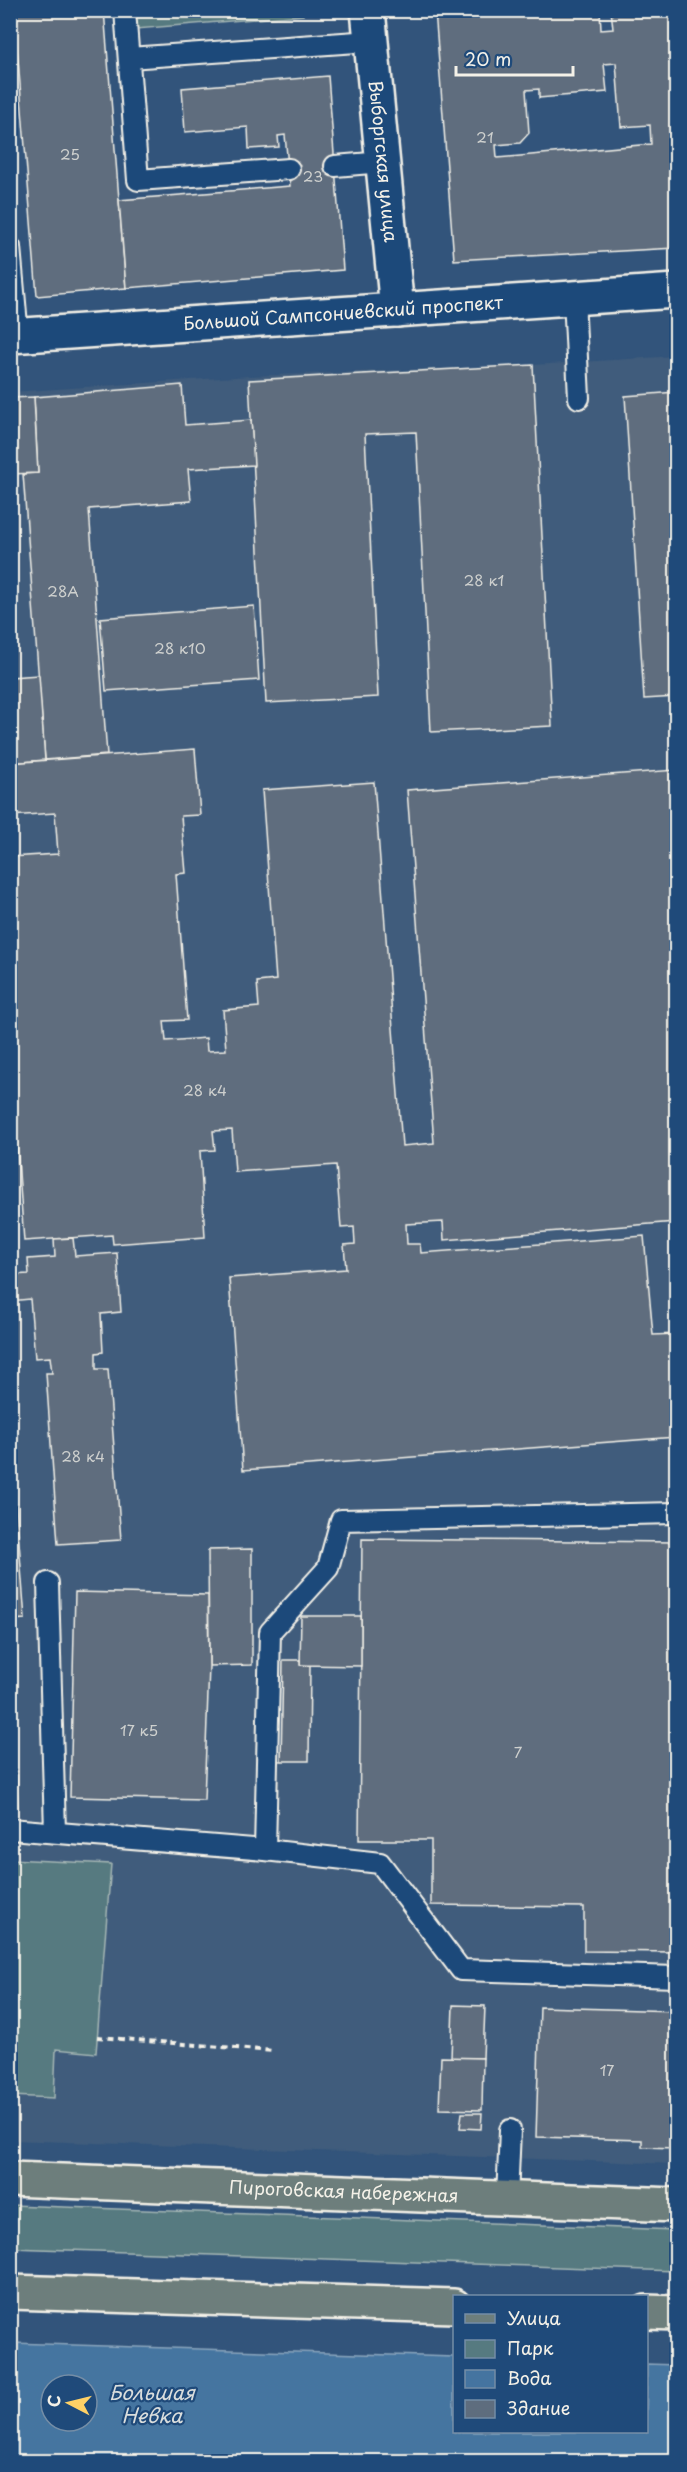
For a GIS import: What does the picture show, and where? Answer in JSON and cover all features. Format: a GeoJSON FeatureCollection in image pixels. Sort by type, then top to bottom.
{"type":"FeatureCollection","features":[{"type":"Feature","properties":{"kind":"main road","name":"Выборгская улица"},"geometry":{"type":"LineString","coordinates":[[370,26],[397,310]]}},
{"type":"Feature","properties":{"kind":"main road","name":"Большой Сампсониевский проспект"},"geometry":{"type":"LineString","coordinates":[[14,336],[676,291]]}},
{"type":"Feature","properties":{"kind":"main road","name":"Пироговская набережная"},"geometry":{"type":"LineString","coordinates":[[10,2179],[676,2205]]}},
{"type":"Feature","properties":{"kind":"main road"},"geometry":{"type":"LineString","coordinates":[[10,2292],[453,2306]]}},
{"type":"Feature","properties":{"kind":"main road"},"geometry":{"type":"LineString","coordinates":[[648,2312],[676,2313]]}},
{"type":"Feature","properties":{"kind":"lane"},"geometry":{"type":"LineString","coordinates":[[125,10],[138,180],[288,169]]}},
{"type":"Feature","properties":{"kind":"lane"},"geometry":{"type":"LineString","coordinates":[[129,58],[370,26]]}},
{"type":"Feature","properties":{"kind":"lane"},"geometry":{"type":"LineString","coordinates":[[335,166],[383,162]]}},
{"type":"Feature","properties":{"kind":"lane"},"geometry":{"type":"LineString","coordinates":[[10,247],[14,336]]}},
{"type":"Feature","properties":{"kind":"lane"},"geometry":{"type":"LineString","coordinates":[[574,298],[579,398]]}},
{"type":"Feature","properties":{"kind":"lane"},"geometry":{"type":"LineString","coordinates":[[265,1850],[270,1632],[328,1568],[341,1520],[676,1513]]}},
{"type":"Feature","properties":{"kind":"lane"},"geometry":{"type":"LineString","coordinates":[[48,1583],[55,1832]]}},
{"type":"Feature","properties":{"kind":"lane"},"geometry":{"type":"LineString","coordinates":[[10,1829],[265,1850],[380,1863],[461,1971],[676,1977]]}},
{"type":"Feature","properties":{"kind":"lane"},"geometry":{"type":"LineString","coordinates":[[507,2198],[510,2130]]}},
{"type":"Feature","properties":{"kind":"path"},"geometry":{"type":"LineString","coordinates":[[97,2037],[273,2051]]}},
{"type":"Feature","properties":{"kind":"shaded area"},"geometry":{"type":"Polygon","coordinates":[[[676,356],[676,2164],[11,2140],[11,392],[250,376],[533,365],[676,356]]]}},
{"type":"Feature","properties":{"kind":"green space"},"geometry":{"type":"Polygon","coordinates":[[[302,10],[303,15],[136,29],[135,11],[302,10]]]}},
{"type":"Feature","properties":{"kind":"green space"},"geometry":{"type":"Polygon","coordinates":[[[10,1859],[111,1864],[96,2053],[56,2049],[54,2098],[11,2096],[10,1859]]]}},
{"type":"Feature","properties":{"kind":"green space"},"geometry":{"type":"Polygon","coordinates":[[[11,2205],[676,2230],[676,2271],[11,2248],[11,2205]]]}},
{"type":"Feature","properties":{"kind":"water","name":"Большая Невка"},"geometry":{"type":"Polygon","coordinates":[[[11,2343],[453,2357],[453,2433],[648,2433],[648,2364],[676,2365],[676,2461],[11,2461],[11,2343]]]}},
{"type":"Feature","properties":{"kind":"building"},"geometry":{"type":"Polygon","coordinates":[[[14,10],[104,10],[126,288],[37,296],[14,10]]]}},
{"type":"Feature","properties":{"kind":"building"},"geometry":{"type":"Polygon","coordinates":[[[435,10],[519,10],[519,14],[532,13],[532,10],[600,10],[601,30],[613,29],[611,10],[676,10],[676,248],[454,260],[435,10]],[[616,63],[604,64],[607,92],[539,98],[539,89],[526,90],[529,133],[520,143],[496,145],[497,158],[651,144],[650,125],[621,127],[616,63]]]}},
{"type":"Feature","properties":{"kind":"building"},"geometry":{"type":"Polygon","coordinates":[[[328,76],[343,270],[126,288],[119,200],[290,186],[285,135],[278,136],[279,147],[249,149],[248,127],[185,132],[182,88],[328,76]]]}},
{"type":"Feature","properties":{"kind":"building"},"geometry":{"type":"Polygon","coordinates":[[[533,365],[552,726],[431,732],[416,432],[365,434],[378,697],[266,703],[249,380],[533,365]]]}},
{"type":"Feature","properties":{"kind":"building"},"geometry":{"type":"Polygon","coordinates":[[[182,385],[185,425],[251,420],[254,465],[188,469],[191,501],[89,509],[107,755],[45,760],[23,474],[38,473],[34,397],[182,385]]]}},
{"type":"Feature","properties":{"kind":"building"},"geometry":{"type":"Polygon","coordinates":[[[676,392],[676,697],[644,699],[625,396],[676,392]]]}},
{"type":"Feature","properties":{"kind":"building"},"geometry":{"type":"Polygon","coordinates":[[[34,397],[38,473],[10,474],[10,398],[34,397]]]}},
{"type":"Feature","properties":{"kind":"building"},"geometry":{"type":"Polygon","coordinates":[[[254,606],[259,680],[106,691],[100,618],[254,606]]]}},
{"type":"Feature","properties":{"kind":"building"},"geometry":{"type":"Polygon","coordinates":[[[39,675],[45,760],[10,763],[10,677],[39,675]]]}},
{"type":"Feature","properties":{"kind":"building"},"geometry":{"type":"Polygon","coordinates":[[[195,749],[200,815],[181,816],[186,873],[176,874],[187,1020],[164,1021],[166,1041],[206,1038],[207,1051],[226,1050],[223,1010],[259,1007],[257,982],[276,980],[262,790],[374,782],[402,1146],[434,1143],[407,790],[676,770],[676,1222],[444,1240],[443,1222],[406,1224],[407,1244],[420,1244],[421,1253],[644,1236],[653,1335],[676,1334],[676,1437],[243,1470],[229,1278],[346,1269],[344,1245],[355,1244],[354,1227],[341,1228],[336,1165],[235,1172],[232,1130],[213,1131],[215,1150],[200,1151],[205,1237],[113,1244],[112,1235],[24,1241],[10,1051],[10,857],[58,854],[55,813],[10,816],[10,763],[195,749]]]}},
{"type":"Feature","properties":{"kind":"building"},"geometry":{"type":"Polygon","coordinates":[[[73,1238],[75,1256],[117,1253],[121,1312],[101,1314],[103,1352],[96,1353],[96,1369],[108,1369],[121,1540],[58,1544],[46,1373],[52,1373],[50,1357],[35,1358],[30,1299],[10,1301],[10,1275],[29,1274],[28,1259],[55,1257],[54,1239],[73,1238]]]}},
{"type":"Feature","properties":{"kind":"building"},"geometry":{"type":"Polygon","coordinates":[[[10,1426],[25,1619],[12,1620],[10,1639],[10,1426]]]}},
{"type":"Feature","properties":{"kind":"building"},"geometry":{"type":"Polygon","coordinates":[[[362,1539],[676,1542],[676,1952],[584,1951],[584,1907],[431,1905],[431,1840],[359,1840],[362,1539]]]}},
{"type":"Feature","properties":{"kind":"building"},"geometry":{"type":"Polygon","coordinates":[[[252,1549],[252,1665],[209,1666],[208,1550],[252,1549]]]}},
{"type":"Feature","properties":{"kind":"building"},"geometry":{"type":"Polygon","coordinates":[[[75,1592],[208,1595],[209,1666],[204,1800],[70,1797],[75,1592]]]}},
{"type":"Feature","properties":{"kind":"building"},"geometry":{"type":"Polygon","coordinates":[[[301,1616],[361,1616],[361,1666],[300,1665],[301,1616]]]}},
{"type":"Feature","properties":{"kind":"building"},"geometry":{"type":"Polygon","coordinates":[[[11,1639],[18,1808],[10,1808],[11,1639]]]}},
{"type":"Feature","properties":{"kind":"building"},"geometry":{"type":"Polygon","coordinates":[[[283,1660],[300,1660],[300,1665],[310,1666],[309,1761],[281,1761],[283,1660]]]}},
{"type":"Feature","properties":{"kind":"building"},"geometry":{"type":"Polygon","coordinates":[[[453,2005],[485,2006],[483,2058],[451,2058],[453,2005]]]}},
{"type":"Feature","properties":{"kind":"building"},"geometry":{"type":"Polygon","coordinates":[[[540,2007],[676,2011],[676,2148],[642,2147],[642,2140],[536,2137],[540,2007]]]}},
{"type":"Feature","properties":{"kind":"building"},"geometry":{"type":"Polygon","coordinates":[[[441,2057],[483,2058],[482,2110],[439,2109],[441,2057]]]}},
{"type":"Feature","properties":{"kind":"building"},"geometry":{"type":"Polygon","coordinates":[[[462,2113],[482,2113],[481,2129],[460,2128],[462,2113]]]}}]}
